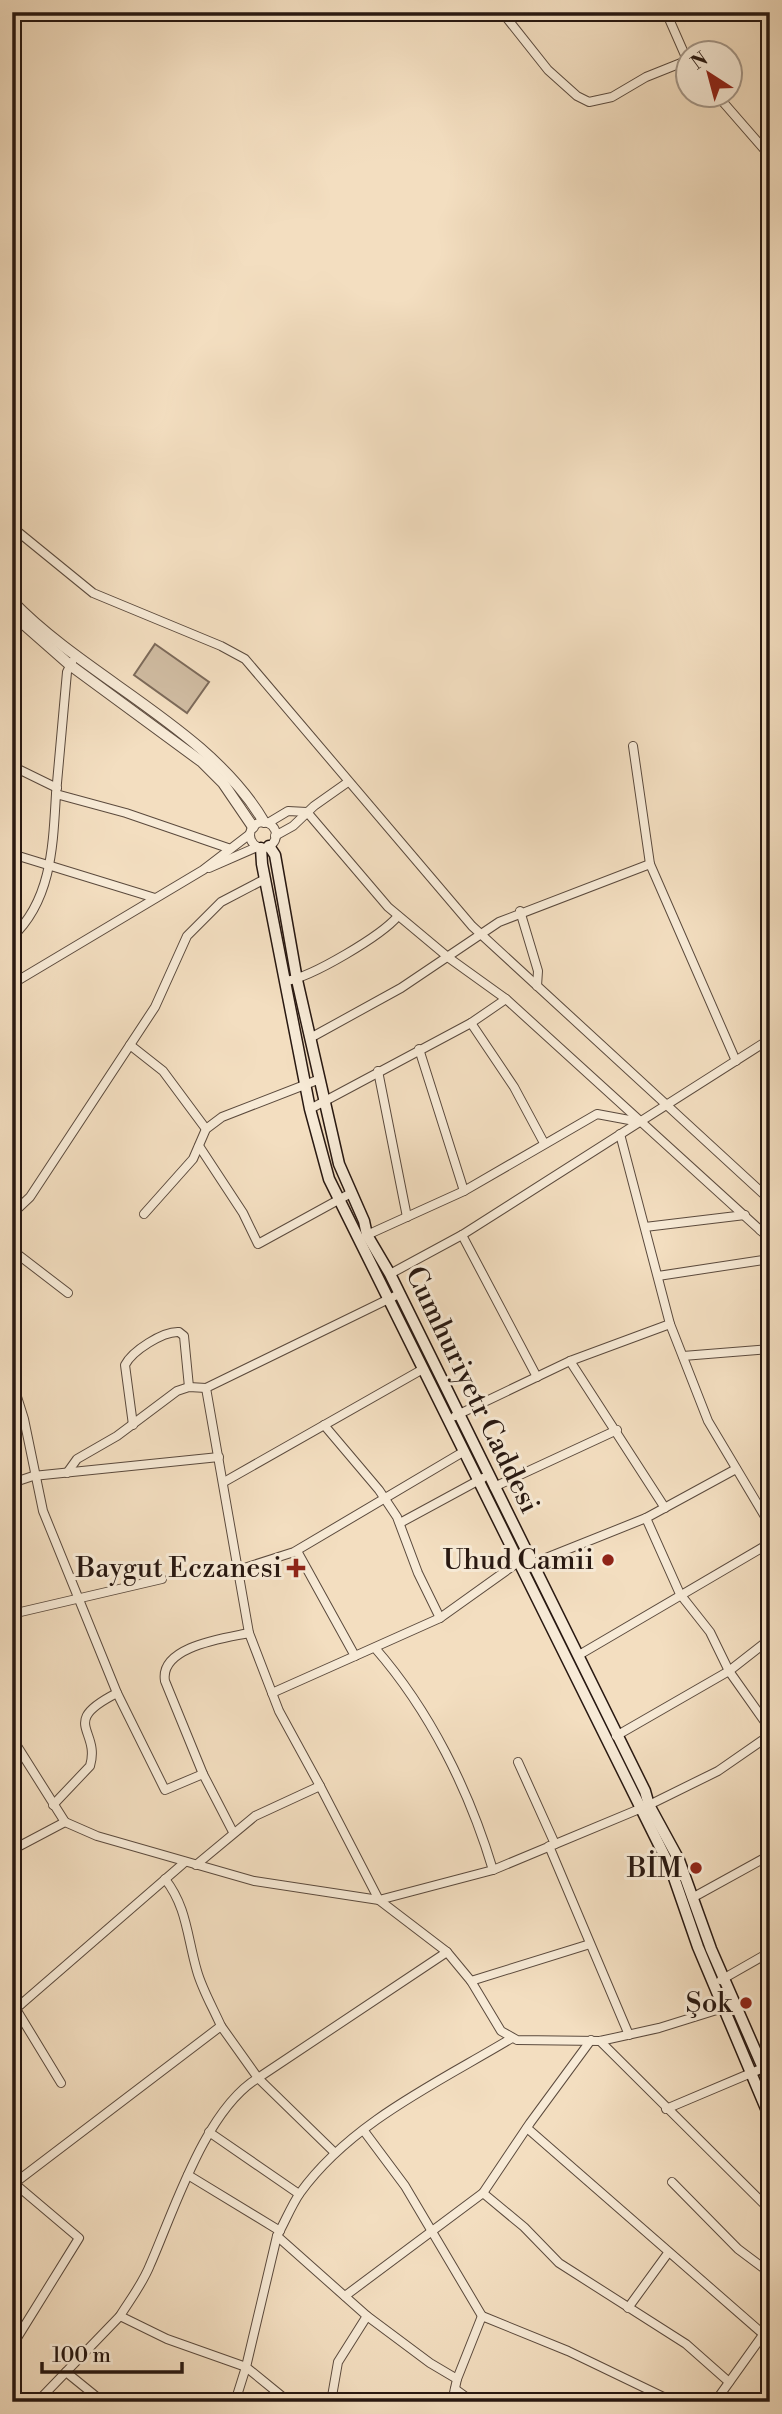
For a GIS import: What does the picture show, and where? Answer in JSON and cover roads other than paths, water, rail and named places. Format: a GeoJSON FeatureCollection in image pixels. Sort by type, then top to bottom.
{"type":"FeatureCollection","features":[{"type":"Feature","properties":{"kind":"main road"},"geometry":{"type":"LineString","coordinates":[[266,844],[265,879],[291,980],[305,1085],[329,1179],[393,1297],[423,1369],[517,1563],[644,1806],[719,1981],[723,2008],[770,2118]]}},
{"type":"Feature","properties":{"kind":"main road","name":"Cumhuriyetr Caddesi"},"geometry":{"type":"LineString","coordinates":[[266,844],[275,856],[284,902],[291,980],[312,1038],[323,1102],[339,1164],[364,1221],[367,1235],[390,1273],[393,1297],[459,1413],[645,1791],[644,1806],[679,1860],[719,1981],[736,2004],[766,2066],[770,2084]]}},
{"type":"Feature","properties":{"kind":"street"},"geometry":{"type":"LineString","coordinates":[[502,12],[548,70],[577,96],[589,102],[612,97],[646,77],[674,66]]}},
{"type":"Feature","properties":{"kind":"street"},"geometry":{"type":"LineString","coordinates":[[666,12],[677,38]]}},
{"type":"Feature","properties":{"kind":"street"},"geometry":{"type":"LineString","coordinates":[[728,108],[770,156]]}},
{"type":"Feature","properties":{"kind":"street"},"geometry":{"type":"LineString","coordinates":[[12,527],[93,593],[245,659],[481,934],[770,1200]]}},
{"type":"Feature","properties":{"kind":"street"},"geometry":{"type":"LineString","coordinates":[[12,601],[75,655],[214,761],[246,794],[266,823],[274,828],[266,844]]}},
{"type":"Feature","properties":{"kind":"street"},"geometry":{"type":"LineString","coordinates":[[12,614],[70,665],[202,762],[227,789],[251,830],[266,844]]}},
{"type":"Feature","properties":{"kind":"street"},"geometry":{"type":"LineString","coordinates":[[12,937],[25,922],[51,865],[70,665],[75,655]]}},
{"type":"Feature","properties":{"kind":"street"},"geometry":{"type":"LineString","coordinates":[[633,746],[650,864],[736,1060]]}},
{"type":"Feature","properties":{"kind":"street"},"geometry":{"type":"LineString","coordinates":[[12,766],[57,791],[228,848]]}},
{"type":"Feature","properties":{"kind":"street"},"geometry":{"type":"LineString","coordinates":[[203,870],[236,859],[266,844],[348,782]]}},
{"type":"Feature","properties":{"kind":"street"},"geometry":{"type":"LineString","coordinates":[[12,984],[203,870],[251,830],[288,811],[307,812],[368,886],[398,916],[449,958],[506,999],[770,1239]]}},
{"type":"Feature","properties":{"kind":"street"},"geometry":{"type":"LineString","coordinates":[[12,854],[155,898]]}},
{"type":"Feature","properties":{"kind":"street"},"geometry":{"type":"LineString","coordinates":[[312,1038],[449,958],[481,934],[520,911],[650,864]]}},
{"type":"Feature","properties":{"kind":"street"},"geometry":{"type":"LineString","coordinates":[[12,1214],[30,1197],[155,1007],[180,948],[197,924],[221,902],[265,879]]}},
{"type":"Feature","properties":{"kind":"street"},"geometry":{"type":"LineString","coordinates":[[520,911],[538,971],[537,986]]}},
{"type":"Feature","properties":{"kind":"street"},"geometry":{"type":"LineString","coordinates":[[291,980],[384,928],[398,916]]}},
{"type":"Feature","properties":{"kind":"street"},"geometry":{"type":"LineString","coordinates":[[310,1110],[471,1023],[506,999]]}},
{"type":"Feature","properties":{"kind":"street"},"geometry":{"type":"LineString","coordinates":[[471,1023],[514,1087],[544,1143]]}},
{"type":"Feature","properties":{"kind":"street"},"geometry":{"type":"LineString","coordinates":[[390,1273],[462,1234],[770,1040]]}},
{"type":"Feature","properties":{"kind":"street"},"geometry":{"type":"LineString","coordinates":[[130,1045],[163,1072],[206,1129]]}},
{"type":"Feature","properties":{"kind":"street"},"geometry":{"type":"LineString","coordinates":[[419,1049],[464,1191]]}},
{"type":"Feature","properties":{"kind":"street"},"geometry":{"type":"LineString","coordinates":[[378,1071],[407,1217]]}},
{"type":"Feature","properties":{"kind":"street"},"geometry":{"type":"LineString","coordinates":[[144,1214],[193,1159],[206,1129],[222,1117],[320,1079]]}},
{"type":"Feature","properties":{"kind":"street"},"geometry":{"type":"LineString","coordinates":[[367,1235],[464,1191],[597,1114],[640,1122]]}},
{"type":"Feature","properties":{"kind":"street"},"geometry":{"type":"LineString","coordinates":[[620,1134],[670,1324],[708,1421],[770,1525]]}},
{"type":"Feature","properties":{"kind":"street"},"geometry":{"type":"LineString","coordinates":[[199,1146],[243,1213],[258,1244],[351,1193]]}},
{"type":"Feature","properties":{"kind":"street"},"geometry":{"type":"LineString","coordinates":[[645,1227],[745,1214]]}},
{"type":"Feature","properties":{"kind":"street"},"geometry":{"type":"LineString","coordinates":[[760,1230],[770,1221]]}},
{"type":"Feature","properties":{"kind":"street"},"geometry":{"type":"LineString","coordinates":[[462,1234],[537,1377]]}},
{"type":"Feature","properties":{"kind":"street"},"geometry":{"type":"LineString","coordinates":[[12,1250],[68,1293]]}},
{"type":"Feature","properties":{"kind":"street"},"geometry":{"type":"LineString","coordinates":[[658,1276],[770,1259]]}},
{"type":"Feature","properties":{"kind":"street"},"geometry":{"type":"LineString","coordinates":[[67,1473],[77,1459],[133,1425],[173,1394],[189,1387],[206,1388],[393,1297]]}},
{"type":"Feature","properties":{"kind":"street"},"geometry":{"type":"LineString","coordinates":[[448,1420],[570,1361],[670,1324]]}},
{"type":"Feature","properties":{"kind":"street"},"geometry":{"type":"LineString","coordinates":[[133,1425],[125,1365],[134,1354],[170,1332],[179,1332],[184,1336],[189,1387]]}},
{"type":"Feature","properties":{"kind":"street"},"geometry":{"type":"LineString","coordinates":[[683,1356],[770,1349]]}},
{"type":"Feature","properties":{"kind":"street"},"geometry":{"type":"LineString","coordinates":[[570,1361],[665,1508]]}},
{"type":"Feature","properties":{"kind":"street"},"geometry":{"type":"LineString","coordinates":[[224,1482],[423,1369]]}},
{"type":"Feature","properties":{"kind":"street"},"geometry":{"type":"LineString","coordinates":[[12,1381],[43,1511],[117,1693],[165,1790],[203,1774]]}},
{"type":"Feature","properties":{"kind":"street"},"geometry":{"type":"LineString","coordinates":[[206,1388],[249,1633],[272,1693],[379,1900],[447,1952],[471,1981],[501,2031],[512,2038],[596,2041],[629,2035],[736,2004]]}},
{"type":"Feature","properties":{"kind":"street"},"geometry":{"type":"LineString","coordinates":[[324,1425],[386,1500],[400,1523],[440,1618]]}},
{"type":"Feature","properties":{"kind":"street"},"geometry":{"type":"LineString","coordinates":[[494,1487],[617,1430]]}},
{"type":"Feature","properties":{"kind":"street"},"geometry":{"type":"LineString","coordinates":[[238,1570],[297,1551],[463,1452]]}},
{"type":"Feature","properties":{"kind":"street"},"geometry":{"type":"LineString","coordinates":[[12,1483],[33,1476],[219,1457]]}},
{"type":"Feature","properties":{"kind":"street"},"geometry":{"type":"LineString","coordinates":[[272,1693],[440,1618],[517,1563],[531,1564],[646,1518],[736,1469]]}},
{"type":"Feature","properties":{"kind":"street"},"geometry":{"type":"LineString","coordinates":[[400,1523],[488,1475]]}},
{"type":"Feature","properties":{"kind":"street"},"geometry":{"type":"LineString","coordinates":[[646,1518],[680,1594],[710,1632],[729,1671],[770,1729]]}},
{"type":"Feature","properties":{"kind":"street"},"geometry":{"type":"LineString","coordinates":[[579,1655],[770,1543]]}},
{"type":"Feature","properties":{"kind":"street"},"geometry":{"type":"LineString","coordinates":[[297,1551],[355,1656]]}},
{"type":"Feature","properties":{"kind":"street"},"geometry":{"type":"LineString","coordinates":[[12,1614],[162,1579]]}},
{"type":"Feature","properties":{"kind":"street"},"geometry":{"type":"LineString","coordinates":[[233,1832],[203,1774],[164,1681],[164,1671],[197,1643],[249,1633]]}},
{"type":"Feature","properties":{"kind":"street"},"geometry":{"type":"LineString","coordinates":[[616,1735],[729,1671],[770,1639]]}},
{"type":"Feature","properties":{"kind":"street"},"geometry":{"type":"LineString","coordinates":[[375,1648],[401,1678],[445,1755],[475,1812],[493,1870]]}},
{"type":"Feature","properties":{"kind":"street"},"geometry":{"type":"LineString","coordinates":[[53,1805],[90,1766],[92,1759],[85,1726],[88,1713],[98,1703],[117,1693]]}},
{"type":"Feature","properties":{"kind":"street"},"geometry":{"type":"LineString","coordinates":[[12,1738],[65,1822],[97,1836],[254,1881],[379,1900],[493,1870],[644,1806],[718,1771],[770,1735]]}},
{"type":"Feature","properties":{"kind":"street"},"geometry":{"type":"LineString","coordinates":[[518,1762],[629,2035]]}},
{"type":"Feature","properties":{"kind":"street"},"geometry":{"type":"LineString","coordinates":[[195,1865],[255,1816],[320,1786]]}},
{"type":"Feature","properties":{"kind":"street"},"geometry":{"type":"LineString","coordinates":[[12,1850],[65,1822]]}},
{"type":"Feature","properties":{"kind":"street"},"geometry":{"type":"LineString","coordinates":[[692,1898],[770,1854]]}},
{"type":"Feature","properties":{"kind":"street"},"geometry":{"type":"LineString","coordinates":[[17,2008],[185,1862]]}},
{"type":"Feature","properties":{"kind":"street"},"geometry":{"type":"LineString","coordinates":[[165,1879],[177,1894],[185,1913],[197,1973],[220,2026],[258,2078],[335,2153]]}},
{"type":"Feature","properties":{"kind":"street"},"geometry":{"type":"LineString","coordinates":[[12,1922],[16,1931],[12,1937]]}},
{"type":"Feature","properties":{"kind":"street"},"geometry":{"type":"LineString","coordinates":[[471,1981],[590,1944]]}},
{"type":"Feature","properties":{"kind":"street"},"geometry":{"type":"LineString","coordinates":[[37,2402],[120,2316],[150,2267],[166,2220],[209,2132],[246,2086],[447,1952]]}},
{"type":"Feature","properties":{"kind":"street"},"geometry":{"type":"LineString","coordinates":[[719,1981],[770,1952]]}},
{"type":"Feature","properties":{"kind":"street"},"geometry":{"type":"LineString","coordinates":[[12,1989],[17,2008],[61,2083]]}},
{"type":"Feature","properties":{"kind":"street"},"geometry":{"type":"LineString","coordinates":[[12,2346],[79,2238],[13,2181],[220,2026]]}},
{"type":"Feature","properties":{"kind":"street"},"geometry":{"type":"LineString","coordinates":[[235,2402],[279,2233],[299,2194],[335,2153],[364,2131],[390,2112],[512,2038]]}},
{"type":"Feature","properties":{"kind":"street"},"geometry":{"type":"LineString","coordinates":[[596,2041],[770,2210]]}},
{"type":"Feature","properties":{"kind":"street"},"geometry":{"type":"LineString","coordinates":[[345,2296],[483,2193],[527,2127],[596,2041]]}},
{"type":"Feature","properties":{"kind":"street"},"geometry":{"type":"LineString","coordinates":[[666,2109],[766,2066]]}},
{"type":"Feature","properties":{"kind":"street"},"geometry":{"type":"LineString","coordinates":[[527,2127],[667,2253],[767,2338]]}},
{"type":"Feature","properties":{"kind":"street"},"geometry":{"type":"LineString","coordinates":[[364,2131],[405,2186],[482,2316],[568,2351],[674,2402]]}},
{"type":"Feature","properties":{"kind":"street"},"geometry":{"type":"LineString","coordinates":[[209,2132],[299,2194]]}},
{"type":"Feature","properties":{"kind":"street"},"geometry":{"type":"LineString","coordinates":[[188,2175],[279,2233],[367,2316],[457,2379]]}},
{"type":"Feature","properties":{"kind":"street"},"geometry":{"type":"LineString","coordinates":[[672,2182],[738,2249],[770,2273]]}},
{"type":"Feature","properties":{"kind":"street"},"geometry":{"type":"LineString","coordinates":[[483,2193],[524,2227],[559,2263],[686,2344],[729,2382]]}},
{"type":"Feature","properties":{"kind":"street"},"geometry":{"type":"LineString","coordinates":[[628,2308],[667,2253]]}},
{"type":"Feature","properties":{"kind":"street"},"geometry":{"type":"LineString","coordinates":[[120,2316],[167,2339],[246,2367],[289,2402]]}},
{"type":"Feature","properties":{"kind":"street"},"geometry":{"type":"LineString","coordinates":[[331,2402],[338,2362],[367,2316]]}},
{"type":"Feature","properties":{"kind":"street"},"geometry":{"type":"LineString","coordinates":[[452,2402],[457,2379],[482,2316]]}},
{"type":"Feature","properties":{"kind":"street"},"geometry":{"type":"LineString","coordinates":[[715,2402],[767,2338],[770,2325]]}},
{"type":"Feature","properties":{"kind":"street"},"geometry":{"type":"LineString","coordinates":[[66,2372],[103,2402]]}},
{"type":"Feature","properties":{"kind":"street"},"geometry":{"type":"LineString","coordinates":[[455,2389],[473,2402]]}},
{"type":"Feature","properties":{"kind":"place","name":"Uhud Camii"},"geometry":{"type":"Point","coordinates":[608,1560]}},
{"type":"Feature","properties":{"kind":"place","name":"Baygut Eczanesi"},"geometry":{"type":"Point","coordinates":[296,1568]}},
{"type":"Feature","properties":{"kind":"place","name":"BİM"},"geometry":{"type":"Point","coordinates":[696,1868]}},
{"type":"Feature","properties":{"kind":"place","name":"Şok"},"geometry":{"type":"Point","coordinates":[746,2003]}}]}
